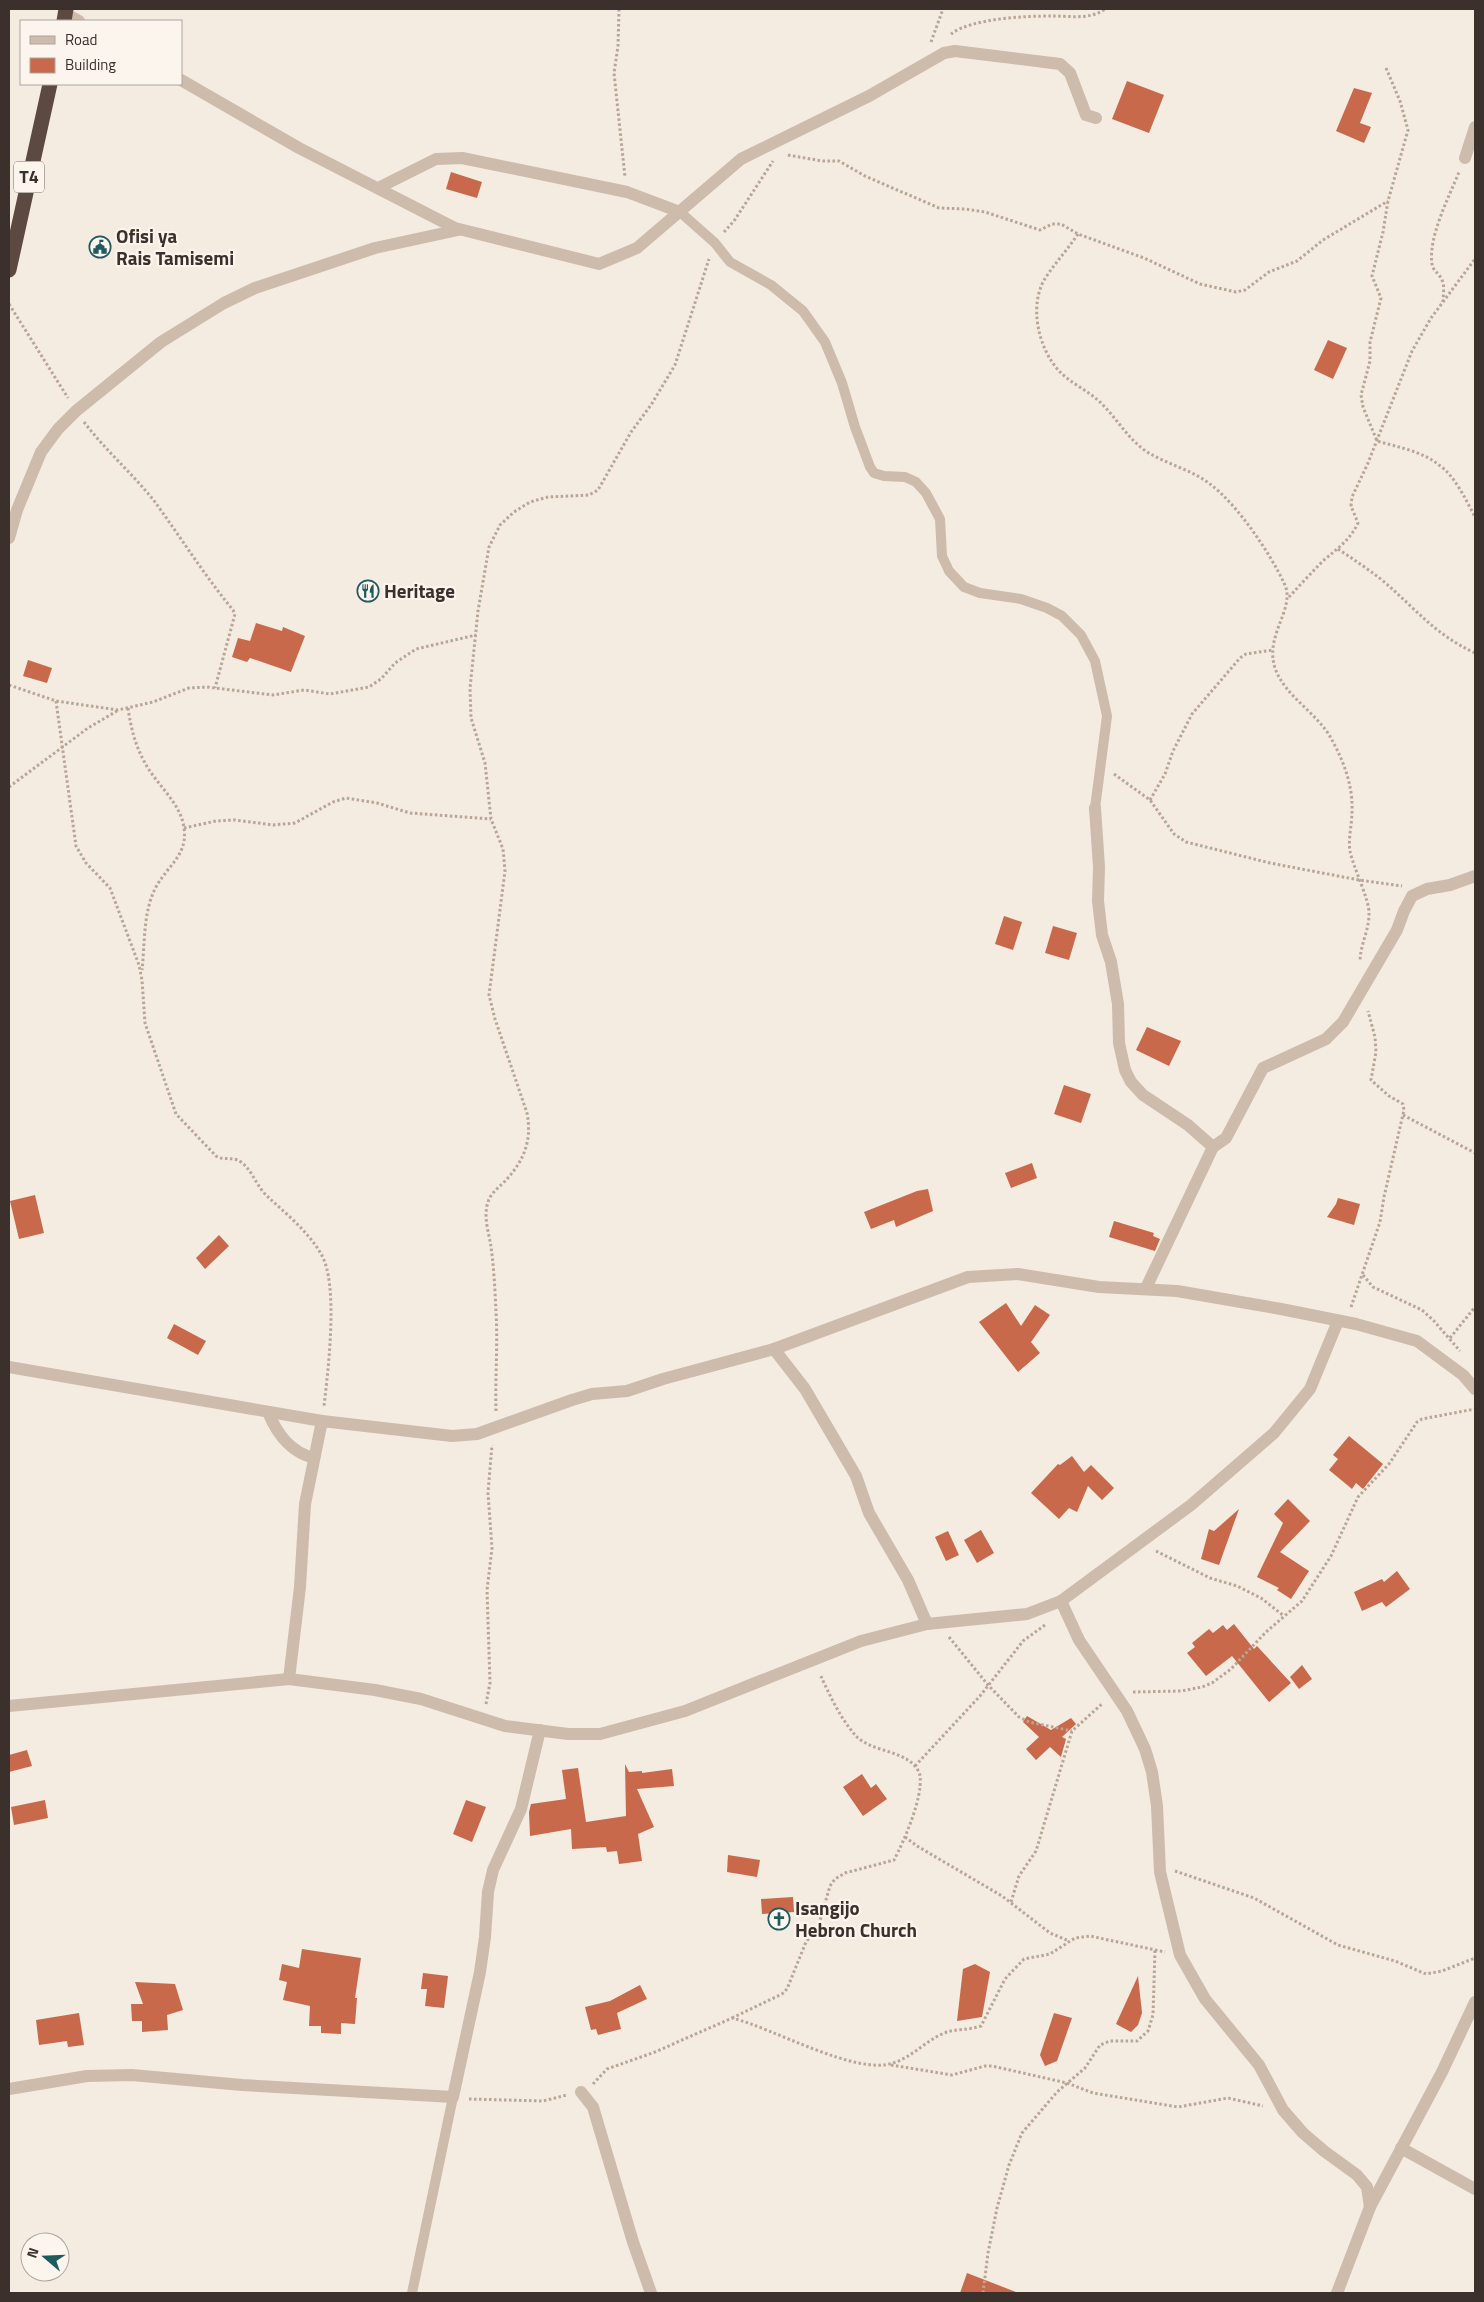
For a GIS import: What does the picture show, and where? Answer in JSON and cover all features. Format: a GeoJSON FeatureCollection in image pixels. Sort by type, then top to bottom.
{"type":"FeatureCollection","features":[{"type":"Feature","properties":{"kind":"highway","name":"T4"},"geometry":{"type":"LineString","coordinates":[[9,270],[50,85]]}},
{"type":"Feature","properties":{"kind":"street"},"geometry":{"type":"LineString","coordinates":[[182,81],[299,148],[458,230],[599,264],[637,248],[741,159],[869,96],[934,57],[955,51],[1060,64],[1070,72],[1086,115],[1096,118]]}},
{"type":"Feature","properties":{"kind":"street"},"geometry":{"type":"LineString","coordinates":[[1465,158],[1475,127]]}},
{"type":"Feature","properties":{"kind":"street"},"geometry":{"type":"LineString","coordinates":[[378,188],[436,159],[462,158],[627,192],[680,212]]}},
{"type":"Feature","properties":{"kind":"street"},"geometry":{"type":"LineString","coordinates":[[9,538],[17,510],[41,452],[58,429],[76,411],[161,342],[224,303],[255,288],[375,248],[458,230]]}},
{"type":"Feature","properties":{"kind":"street"},"geometry":{"type":"LineString","coordinates":[[1095,808],[1099,867],[1098,901],[1102,935],[1111,962],[1118,1004],[1119,1042],[1125,1070],[1131,1082],[1143,1095],[1188,1126],[1214,1147]]}},
{"type":"Feature","properties":{"kind":"street"},"geometry":{"type":"LineString","coordinates":[[1146,1288],[1214,1147],[1226,1138],[1263,1068],[1326,1039],[1342,1022],[1397,930],[1412,896],[1427,889],[1450,885],[1475,876]]}},
{"type":"Feature","properties":{"kind":"street"},"geometry":{"type":"LineString","coordinates":[[9,1367],[322,1421],[452,1436],[477,1434],[592,1394],[627,1391],[774,1349],[968,1278],[1018,1274],[1099,1287],[1146,1288],[1235,1300],[1342,1322],[1417,1341],[1471,1384]]}},
{"type":"Feature","properties":{"kind":"street"},"geometry":{"type":"LineString","coordinates":[[9,1706],[289,1679],[375,1690],[422,1699],[505,1726],[568,1734],[600,1734],[685,1711],[861,1641],[933,1623],[1027,1614],[1062,1604],[1140,1542],[1191,1505],[1274,1433],[1310,1389],[1342,1322]]}},
{"type":"Feature","properties":{"kind":"street"},"geometry":{"type":"LineString","coordinates":[[774,1349],[805,1389],[856,1476],[870,1513],[933,1623]]}},
{"type":"Feature","properties":{"kind":"street"},"geometry":{"type":"LineString","coordinates":[[268,1412],[282,1440],[303,1456],[314,1458]]}},
{"type":"Feature","properties":{"kind":"street"},"geometry":{"type":"LineString","coordinates":[[289,1679],[300,1586],[305,1504],[322,1421]]}},
{"type":"Feature","properties":{"kind":"street"},"geometry":{"type":"LineString","coordinates":[[1062,1604],[1079,1640],[1127,1712],[1142,1742],[1152,1772],[1159,1866],[1180,1955],[1205,1999],[1259,2065],[1284,2110],[1310,2139],[1357,2175],[1367,2187],[1370,2207]]}},
{"type":"Feature","properties":{"kind":"street"},"geometry":{"type":"LineString","coordinates":[[9,2089],[87,2076],[132,2075],[242,2085],[453,2097],[480,1972],[488,1892],[493,1870],[521,1809],[540,1730]]}},
{"type":"Feature","properties":{"kind":"street"},"geometry":{"type":"LineString","coordinates":[[1337,2293],[1370,2207],[1475,2002]]}},
{"type":"Feature","properties":{"kind":"street"},"geometry":{"type":"LineString","coordinates":[[581,2092],[593,2107],[633,2242],[651,2293]]}},
{"type":"Feature","properties":{"kind":"street"},"geometry":{"type":"LineString","coordinates":[[1401,2148],[1475,2189]]}},
{"type":"Feature","properties":{"kind":"lane"},"geometry":{"type":"LineString","coordinates":[[680,212],[715,243],[730,262],[771,285],[803,311],[825,342],[842,383],[855,427],[870,467],[874,473],[884,476],[905,477],[916,482],[926,493],[940,519],[942,556],[949,571],[964,587],[980,593],[1021,599],[1048,608],[1062,616],[1081,634],[1095,661],[1107,716],[1095,808]]}},
{"type":"Feature","properties":{"kind":"lane"},"geometry":{"type":"LineString","coordinates":[[412,2293],[453,2097]]}},
{"type":"Feature","properties":{"kind":"path"},"geometry":{"type":"LineString","coordinates":[[619,9],[619,36],[614,73],[614,92],[627,192]]}},
{"type":"Feature","properties":{"kind":"path"},"geometry":{"type":"LineString","coordinates":[[922,64],[943,9]]}},
{"type":"Feature","properties":{"kind":"path"},"geometry":{"type":"LineString","coordinates":[[934,57],[952,34],[960,28],[977,22],[1049,16],[1093,16],[1105,9]]}},
{"type":"Feature","properties":{"kind":"path"},"geometry":{"type":"LineString","coordinates":[[1377,441],[1363,407],[1361,395],[1370,361],[1370,342],[1380,306],[1379,291],[1372,276],[1383,232],[1388,200],[1408,130],[1400,100],[1386,68]]}},
{"type":"Feature","properties":{"kind":"path"},"geometry":{"type":"LineString","coordinates":[[783,155],[791,154],[822,161],[839,161],[865,176],[939,208],[985,212],[1040,230],[1052,224],[1061,224],[1078,234],[1144,258],[1200,284],[1236,292],[1245,290],[1269,272],[1297,261],[1323,240],[1388,200]]}},
{"type":"Feature","properties":{"kind":"path"},"geometry":{"type":"LineString","coordinates":[[1443,303],[1444,286],[1441,278],[1433,270],[1433,241],[1465,158]]}},
{"type":"Feature","properties":{"kind":"path"},"geometry":{"type":"LineString","coordinates":[[483,1718],[490,1683],[487,1590],[492,1548],[488,1493],[490,1453],[497,1426],[496,1313],[491,1249],[486,1224],[488,1203],[520,1161],[528,1146],[530,1128],[528,1113],[495,1018],[490,995],[505,871],[503,850],[491,819],[485,763],[471,718],[470,688],[489,547],[500,525],[514,512],[530,502],[548,497],[589,494],[598,490],[631,432],[651,405],[675,365],[715,243],[734,221],[774,160]]}},
{"type":"Feature","properties":{"kind":"path"},"geometry":{"type":"LineString","coordinates":[[1078,234],[1045,278],[1037,311],[1042,346],[1060,372],[1102,404],[1133,442],[1149,453],[1209,483],[1228,499],[1250,527],[1286,584],[1288,597]]}},
{"type":"Feature","properties":{"kind":"path"},"geometry":{"type":"LineString","coordinates":[[1342,1322],[1362,1274],[1380,1222],[1403,1115],[1403,1104],[1389,1096],[1371,1080],[1376,1052],[1375,1037],[1372,1020],[1360,993],[1360,952],[1368,930],[1370,911],[1349,848],[1352,801],[1348,775],[1331,737],[1279,677],[1272,650],[1274,637],[1288,597],[1347,542],[1358,523],[1351,506],[1352,497],[1377,441],[1412,351],[1443,303],[1475,259]]}},
{"type":"Feature","properties":{"kind":"path"},"geometry":{"type":"LineString","coordinates":[[9,304],[76,411],[99,442],[154,501],[233,610],[235,614],[215,688]]}},
{"type":"Feature","properties":{"kind":"path"},"geometry":{"type":"LineString","coordinates":[[1377,441],[1410,450],[1439,464],[1454,482],[1475,517]]}},
{"type":"Feature","properties":{"kind":"path"},"geometry":{"type":"LineString","coordinates":[[1338,549],[1382,580],[1424,620],[1453,642],[1475,653]]}},
{"type":"Feature","properties":{"kind":"path"},"geometry":{"type":"LineString","coordinates":[[9,685],[56,701],[118,710],[189,688],[215,688],[273,695],[304,690],[330,694],[369,687],[395,663],[416,649],[476,634]]}},
{"type":"Feature","properties":{"kind":"path"},"geometry":{"type":"LineString","coordinates":[[1150,800],[1165,774],[1173,751],[1192,714],[1240,658],[1246,654],[1272,650]]}},
{"type":"Feature","properties":{"kind":"path"},"geometry":{"type":"LineString","coordinates":[[56,701],[76,846],[86,863],[110,888],[141,972]]}},
{"type":"Feature","properties":{"kind":"path"},"geometry":{"type":"LineString","coordinates":[[128,708],[132,734],[145,763],[175,806],[184,828],[186,840],[184,849],[155,888],[148,908],[141,972],[145,1023],[176,1114],[216,1156],[239,1160],[262,1190],[298,1226],[322,1254],[328,1276],[331,1321],[322,1421]]}},
{"type":"Feature","properties":{"kind":"path"},"geometry":{"type":"LineString","coordinates":[[9,787],[88,728],[118,710]]}},
{"type":"Feature","properties":{"kind":"path"},"geometry":{"type":"LineString","coordinates":[[1101,765],[1150,800],[1174,834],[1186,842],[1270,863],[1359,880],[1427,889]]}},
{"type":"Feature","properties":{"kind":"path"},"geometry":{"type":"LineString","coordinates":[[184,828],[216,821],[236,820],[273,825],[295,823],[333,802],[346,798],[377,803],[410,813],[491,819]]}},
{"type":"Feature","properties":{"kind":"path"},"geometry":{"type":"LineString","coordinates":[[1403,1115],[1475,1153]]}},
{"type":"Feature","properties":{"kind":"path"},"geometry":{"type":"LineString","coordinates":[[1362,1274],[1373,1287],[1422,1310],[1450,1338],[1460,1351],[1471,1384]]}},
{"type":"Feature","properties":{"kind":"path"},"geometry":{"type":"LineString","coordinates":[[1450,1338],[1475,1307]]}},
{"type":"Feature","properties":{"kind":"path"},"geometry":{"type":"LineString","coordinates":[[1011,1902],[1019,1876],[1036,1851],[1072,1731],[1115,1693],[1181,1691],[1212,1682],[1231,1669],[1284,1616],[1302,1601],[1331,1556],[1358,1497],[1389,1464],[1417,1422],[1436,1416],[1475,1409]]}},
{"type":"Feature","properties":{"kind":"path"},"geometry":{"type":"LineString","coordinates":[[1140,1542],[1196,1572],[1237,1586],[1261,1598],[1284,1616]]}},
{"type":"Feature","properties":{"kind":"path"},"geometry":{"type":"LineString","coordinates":[[915,1766],[980,1696],[1023,1641],[1042,1627],[1062,1604]]}},
{"type":"Feature","properties":{"kind":"path"},"geometry":{"type":"LineString","coordinates":[[933,1623],[1019,1717],[1028,1722],[1072,1731]]}},
{"type":"Feature","properties":{"kind":"path"},"geometry":{"type":"LineString","coordinates":[[453,2097],[482,2100],[543,2101],[581,2092],[596,2082],[607,2069],[655,2052],[782,1994],[787,1989],[806,1942],[819,1924],[830,1886],[835,1878],[852,1870],[894,1860],[912,1820],[920,1785],[920,1774],[915,1766],[906,1759],[866,1744],[857,1737],[834,1702],[813,1659]]}},
{"type":"Feature","properties":{"kind":"path"},"geometry":{"type":"LineString","coordinates":[[905,1837],[1011,1902],[1050,1933],[1069,1940]]}},
{"type":"Feature","properties":{"kind":"path"},"geometry":{"type":"LineString","coordinates":[[1159,1866],[1254,1898],[1338,1946],[1395,1961],[1426,1974],[1442,1971],[1475,1958]]}},
{"type":"Feature","properties":{"kind":"path"},"geometry":{"type":"LineString","coordinates":[[888,2064],[894,2063],[925,2043],[948,2032],[968,2030],[981,2026],[1005,1980],[1024,1959],[1050,1954],[1069,1940],[1090,1936],[1180,1955]]}},
{"type":"Feature","properties":{"kind":"path"},"geometry":{"type":"LineString","coordinates":[[983,2293],[988,2253],[997,2208],[1009,2165],[1022,2133],[1056,2092],[1085,2068],[1100,2045],[1110,2041],[1137,2041],[1148,2031],[1153,2015],[1155,1950]]}},
{"type":"Feature","properties":{"kind":"path"},"geometry":{"type":"LineString","coordinates":[[732,2018],[791,2039],[822,2053],[851,2062],[888,2064],[952,2075],[984,2066],[992,2066],[1068,2083],[1093,2093],[1178,2107],[1228,2098],[1284,2110]]}},
{"type":"Feature","properties":{"kind":"building"},"geometry":{"type":"Polygon","coordinates":[[[1127,81],[1164,95],[1149,133],[1112,119],[1127,81]]]}},
{"type":"Feature","properties":{"kind":"building"},"geometry":{"type":"Polygon","coordinates":[[[1354,88],[1372,93],[1360,123],[1371,127],[1364,143],[1336,131],[1354,88]]]}},
{"type":"Feature","properties":{"kind":"building"},"geometry":{"type":"Polygon","coordinates":[[[451,172],[482,182],[477,198],[446,189],[451,172]]]}},
{"type":"Feature","properties":{"kind":"building"},"geometry":{"type":"Polygon","coordinates":[[[1328,340],[1347,348],[1333,379],[1314,370],[1328,340]]]}},
{"type":"Feature","properties":{"kind":"building"},"geometry":{"type":"Polygon","coordinates":[[[256,623],[282,631],[283,627],[305,636],[291,672],[250,658],[247,662],[232,657],[238,638],[250,641],[256,623]]]}},
{"type":"Feature","properties":{"kind":"building"},"geometry":{"type":"Polygon","coordinates":[[[28,660],[52,668],[47,683],[23,676],[28,660]]]}},
{"type":"Feature","properties":{"kind":"building"},"geometry":{"type":"Polygon","coordinates":[[[1004,916],[1022,922],[1013,950],[995,944],[1004,916]]]}},
{"type":"Feature","properties":{"kind":"building"},"geometry":{"type":"Polygon","coordinates":[[[1053,926],[1077,933],[1069,960],[1045,953],[1053,926]]]}},
{"type":"Feature","properties":{"kind":"building"},"geometry":{"type":"Polygon","coordinates":[[[1147,1027],[1181,1041],[1169,1066],[1136,1050],[1147,1027]]]}},
{"type":"Feature","properties":{"kind":"building"},"geometry":{"type":"Polygon","coordinates":[[[1064,1085],[1091,1094],[1081,1123],[1054,1114],[1064,1085]]]}},
{"type":"Feature","properties":{"kind":"building"},"geometry":{"type":"Polygon","coordinates":[[[1032,1163],[1037,1178],[1011,1188],[1005,1173],[1032,1163]]]}},
{"type":"Feature","properties":{"kind":"building"},"geometry":{"type":"Polygon","coordinates":[[[928,1189],[933,1211],[896,1227],[894,1220],[871,1229],[864,1212],[917,1191],[928,1189]]]}},
{"type":"Feature","properties":{"kind":"building"},"geometry":{"type":"Polygon","coordinates":[[[35,1195],[44,1233],[19,1239],[10,1201],[35,1195]]]}},
{"type":"Feature","properties":{"kind":"building"},"geometry":{"type":"Polygon","coordinates":[[[1338,1198],[1360,1204],[1354,1225],[1327,1217],[1338,1198]]]}},
{"type":"Feature","properties":{"kind":"building"},"geometry":{"type":"Polygon","coordinates":[[[1114,1221],[1154,1233],[1153,1236],[1160,1239],[1155,1251],[1109,1237],[1114,1221]]]}},
{"type":"Feature","properties":{"kind":"building"},"geometry":{"type":"Polygon","coordinates":[[[219,1235],[229,1246],[205,1269],[196,1258],[219,1235]]]}},
{"type":"Feature","properties":{"kind":"building"},"geometry":{"type":"Polygon","coordinates":[[[1006,1303],[1021,1326],[1035,1305],[1050,1315],[1031,1342],[1040,1353],[1018,1372],[979,1322],[1006,1303]]]}},
{"type":"Feature","properties":{"kind":"building"},"geometry":{"type":"Polygon","coordinates":[[[174,1324],[206,1341],[198,1355],[167,1338],[174,1324]]]}},
{"type":"Feature","properties":{"kind":"building"},"geometry":{"type":"Polygon","coordinates":[[[1349,1436],[1383,1464],[1363,1489],[1356,1483],[1352,1489],[1329,1470],[1338,1459],[1333,1455],[1349,1436]]]}},
{"type":"Feature","properties":{"kind":"building"},"geometry":{"type":"Polygon","coordinates":[[[1072,1456],[1084,1472],[1091,1465],[1114,1488],[1102,1500],[1088,1486],[1077,1512],[1069,1508],[1059,1519],[1031,1493],[1058,1464],[1060,1465],[1072,1456]]]}},
{"type":"Feature","properties":{"kind":"building"},"geometry":{"type":"Polygon","coordinates":[[[1288,1499],[1310,1521],[1280,1552],[1309,1571],[1291,1599],[1277,1590],[1279,1588],[1257,1577],[1283,1523],[1274,1514],[1288,1499]]]}},
{"type":"Feature","properties":{"kind":"building"},"geometry":{"type":"Polygon","coordinates":[[[1239,1509],[1219,1565],[1201,1559],[1209,1529],[1214,1531],[1239,1509]]]}},
{"type":"Feature","properties":{"kind":"building"},"geometry":{"type":"Polygon","coordinates":[[[981,1530],[994,1553],[977,1563],[964,1540],[981,1530]]]}},
{"type":"Feature","properties":{"kind":"building"},"geometry":{"type":"Polygon","coordinates":[[[948,1531],[959,1555],[946,1561],[935,1537],[948,1531]]]}},
{"type":"Feature","properties":{"kind":"building"},"geometry":{"type":"Polygon","coordinates":[[[1397,1571],[1410,1589],[1386,1607],[1382,1602],[1362,1611],[1354,1592],[1382,1579],[1384,1582],[1397,1571]]]}},
{"type":"Feature","properties":{"kind":"building"},"geometry":{"type":"Polygon","coordinates":[[[1234,1624],[1254,1649],[1257,1646],[1291,1683],[1269,1702],[1232,1656],[1206,1676],[1187,1653],[1195,1647],[1192,1643],[1209,1629],[1213,1633],[1223,1625],[1227,1630],[1234,1624]]]}},
{"type":"Feature","properties":{"kind":"building"},"geometry":{"type":"Polygon","coordinates":[[[1302,1665],[1312,1679],[1299,1689],[1290,1677],[1302,1665]]]}},
{"type":"Feature","properties":{"kind":"building"},"geometry":{"type":"Polygon","coordinates":[[[1027,1716],[1051,1730],[1071,1718],[1076,1724],[1062,1737],[1066,1739],[1061,1757],[1050,1747],[1036,1760],[1026,1749],[1039,1737],[1023,1722],[1027,1716]]]}},
{"type":"Feature","properties":{"kind":"building"},"geometry":{"type":"Polygon","coordinates":[[[27,1750],[32,1766],[9,1772],[9,1755],[27,1750]]]}},
{"type":"Feature","properties":{"kind":"building"},"geometry":{"type":"Polygon","coordinates":[[[625,1764],[629,1772],[642,1771],[642,1773],[672,1769],[674,1786],[637,1789],[654,1827],[638,1834],[642,1861],[619,1864],[617,1851],[607,1852],[606,1847],[572,1849],[571,1829],[530,1836],[529,1812],[531,1804],[566,1799],[562,1770],[578,1768],[586,1822],[626,1816],[625,1764]]]}},
{"type":"Feature","properties":{"kind":"building"},"geometry":{"type":"Polygon","coordinates":[[[862,1774],[871,1788],[876,1784],[887,1799],[863,1816],[843,1787],[862,1774]]]}},
{"type":"Feature","properties":{"kind":"building"},"geometry":{"type":"Polygon","coordinates":[[[45,1800],[48,1818],[14,1825],[11,1807],[45,1800]]]}},
{"type":"Feature","properties":{"kind":"building"},"geometry":{"type":"Polygon","coordinates":[[[466,1800],[486,1807],[472,1842],[453,1834],[466,1800]]]}},
{"type":"Feature","properties":{"kind":"building"},"geometry":{"type":"Polygon","coordinates":[[[728,1855],[760,1860],[757,1877],[727,1872],[728,1855]]]}},
{"type":"Feature","properties":{"kind":"building"},"geometry":{"type":"Polygon","coordinates":[[[793,1897],[794,1912],[762,1914],[761,1899],[793,1897]]]}},
{"type":"Feature","properties":{"kind":"building"},"geometry":{"type":"Polygon","coordinates":[[[302,1949],[361,1958],[355,1998],[357,1998],[355,2024],[341,2023],[341,2034],[321,2033],[321,2026],[309,2026],[310,2006],[283,2000],[287,1982],[279,1980],[282,1964],[299,1968],[302,1949]]]}},
{"type":"Feature","properties":{"kind":"building"},"geometry":{"type":"Polygon","coordinates":[[[975,1964],[990,1972],[982,2017],[957,2021],[963,1969],[975,1964]]]}},
{"type":"Feature","properties":{"kind":"building"},"geometry":{"type":"Polygon","coordinates":[[[423,1973],[448,1976],[444,2008],[425,2006],[427,1989],[421,1989],[423,1973]]]}},
{"type":"Feature","properties":{"kind":"building"},"geometry":{"type":"Polygon","coordinates":[[[1138,1976],[1142,2013],[1138,2025],[1131,2032],[1116,2024],[1138,1976]]]}},
{"type":"Feature","properties":{"kind":"building"},"geometry":{"type":"Polygon","coordinates":[[[135,1982],[175,1984],[183,2010],[167,2015],[168,2030],[142,2032],[142,2021],[132,2021],[131,2004],[143,2004],[135,1982]]]}},
{"type":"Feature","properties":{"kind":"building"},"geometry":{"type":"Polygon","coordinates":[[[640,1985],[647,1999],[617,2013],[621,2029],[598,2035],[596,2029],[591,2030],[585,2007],[610,2001],[640,1985]]]}},
{"type":"Feature","properties":{"kind":"building"},"geometry":{"type":"Polygon","coordinates":[[[79,2013],[84,2045],[68,2047],[67,2041],[39,2045],[36,2020],[79,2013]]]}},
{"type":"Feature","properties":{"kind":"building"},"geometry":{"type":"Polygon","coordinates":[[[1054,2013],[1072,2018],[1057,2061],[1045,2066],[1040,2055],[1054,2013]]]}},
{"type":"Feature","properties":{"kind":"building"},"geometry":{"type":"Polygon","coordinates":[[[967,2273],[1016,2292],[1016,2293],[960,2293],[967,2273]]]}},
{"type":"Feature","properties":{"kind":"place","name":"Ofisi ya Rais Tamisemi"},"geometry":{"type":"Point","coordinates":[100,247]}},
{"type":"Feature","properties":{"kind":"place","name":"Heritage"},"geometry":{"type":"Point","coordinates":[368,591]}},
{"type":"Feature","properties":{"kind":"place","name":"Isangijo Hebron Church"},"geometry":{"type":"Point","coordinates":[779,1919]}}]}
